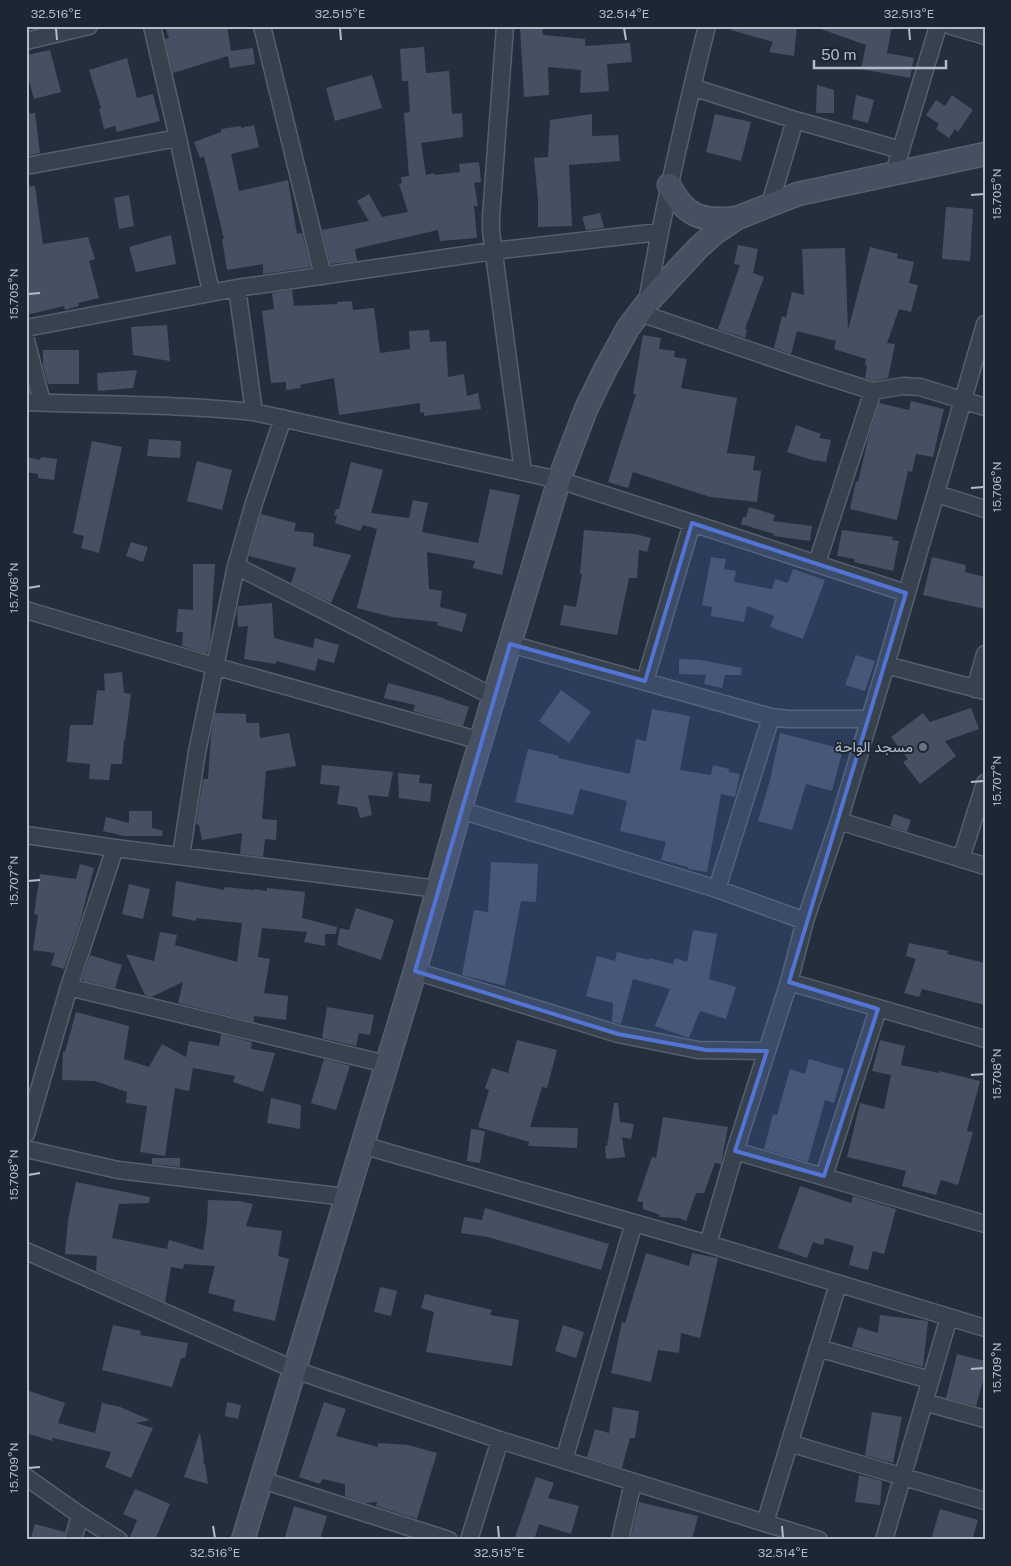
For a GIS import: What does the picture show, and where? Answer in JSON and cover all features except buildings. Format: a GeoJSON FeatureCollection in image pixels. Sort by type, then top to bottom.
{"type":"FeatureCollection","features":[{"type":"Feature","properties":{"kind":"street"},"geometry":{"type":"LineString","coordinates":[[26,41],[42,32],[89,26]]}},
{"type":"Feature","properties":{"kind":"street"},"geometry":{"type":"LineString","coordinates":[[152,26],[211,292]]}},
{"type":"Feature","properties":{"kind":"street"},"geometry":{"type":"LineString","coordinates":[[262,26],[322,276]]}},
{"type":"Feature","properties":{"kind":"street"},"geometry":{"type":"LineString","coordinates":[[505,26],[491,217],[493,251],[523,472]]}},
{"type":"Feature","properties":{"kind":"street"},"geometry":{"type":"LineString","coordinates":[[644,308],[669,185],[707,26]]}},
{"type":"Feature","properties":{"kind":"street"},"geometry":{"type":"LineString","coordinates":[[894,172],[938,26]]}},
{"type":"Feature","properties":{"kind":"street"},"geometry":{"type":"LineString","coordinates":[[951,26],[985,36]]}},
{"type":"Feature","properties":{"kind":"street"},"geometry":{"type":"LineString","coordinates":[[692,87],[795,120],[901,150]]}},
{"type":"Feature","properties":{"kind":"street"},"geometry":{"type":"LineString","coordinates":[[770,204],[795,120]]}},
{"type":"Feature","properties":{"kind":"street"},"geometry":{"type":"LineString","coordinates":[[26,166],[178,138]]}},
{"type":"Feature","properties":{"kind":"street"},"geometry":{"type":"LineString","coordinates":[[244,1540],[415,971],[480,740],[559,480],[597,385],[628,328],[644,308],[698,248],[716,232],[737,218],[806,192],[985,154]]}},
{"type":"Feature","properties":{"kind":"street"},"geometry":{"type":"LineString","coordinates":[[669,185],[677,201],[692,213],[704,218],[719,220],[737,218]]}},
{"type":"Feature","properties":{"kind":"street"},"geometry":{"type":"LineString","coordinates":[[26,328],[237,288],[493,251],[659,232]]}},
{"type":"Feature","properties":{"kind":"street"},"geometry":{"type":"LineString","coordinates":[[237,288],[254,412]]}},
{"type":"Feature","properties":{"kind":"street"},"geometry":{"type":"LineString","coordinates":[[644,308],[810,371],[873,391],[903,386],[920,387],[985,407]]}},
{"type":"Feature","properties":{"kind":"street"},"geometry":{"type":"LineString","coordinates":[[708,1244],[735,1151],[789,982],[805,922],[839,821],[886,665],[985,324]]}},
{"type":"Feature","properties":{"kind":"street"},"geometry":{"type":"LineString","coordinates":[[26,340],[34,402],[221,408],[283,418],[559,480],[906,593]]}},
{"type":"Feature","properties":{"kind":"street"},"geometry":{"type":"LineString","coordinates":[[817,563],[873,391]]}},
{"type":"Feature","properties":{"kind":"street"},"geometry":{"type":"LineString","coordinates":[[181,856],[196,752],[236,566],[254,503],[283,418]]}},
{"type":"Feature","properties":{"kind":"street"},"geometry":{"type":"LineString","coordinates":[[937,494],[985,508]]}},
{"type":"Feature","properties":{"kind":"street"},"geometry":{"type":"LineString","coordinates":[[644,681],[692,523]]}},
{"type":"Feature","properties":{"kind":"street"},"geometry":{"type":"LineString","coordinates":[[236,566],[494,696]]}},
{"type":"Feature","properties":{"kind":"street"},"geometry":{"type":"LineString","coordinates":[[26,610],[214,666],[480,740]]}},
{"type":"Feature","properties":{"kind":"street"},"geometry":{"type":"LineString","coordinates":[[510,644],[771,717],[788,719],[869,719]]}},
{"type":"Feature","properties":{"kind":"street"},"geometry":{"type":"LineString","coordinates":[[886,665],[980,690],[985,654]]}},
{"type":"Feature","properties":{"kind":"street"},"geometry":{"type":"LineString","coordinates":[[717,889],[771,717]]}},
{"type":"Feature","properties":{"kind":"street"},"geometry":{"type":"LineString","coordinates":[[961,859],[985,783]]}},
{"type":"Feature","properties":{"kind":"street"},"geometry":{"type":"LineString","coordinates":[[460,810],[717,889],[805,922]]}},
{"type":"Feature","properties":{"kind":"street"},"geometry":{"type":"LineString","coordinates":[[839,821],[985,866]]}},
{"type":"Feature","properties":{"kind":"street"},"geometry":{"type":"LineString","coordinates":[[26,835],[438,889]]}},
{"type":"Feature","properties":{"kind":"street"},"geometry":{"type":"LineString","coordinates":[[26,1134],[69,988],[115,848]]}},
{"type":"Feature","properties":{"kind":"street"},"geometry":{"type":"LineString","coordinates":[[415,971],[618,1034],[698,1050],[767,1050]]}},
{"type":"Feature","properties":{"kind":"street"},"geometry":{"type":"LineString","coordinates":[[789,982],[985,1039]]}},
{"type":"Feature","properties":{"kind":"street"},"geometry":{"type":"LineString","coordinates":[[69,988],[386,1064]]}},
{"type":"Feature","properties":{"kind":"street"},"geometry":{"type":"LineString","coordinates":[[824,1176],[878,1009]]}},
{"type":"Feature","properties":{"kind":"street"},"geometry":{"type":"LineString","coordinates":[[362,1145],[708,1244],[985,1328]]}},
{"type":"Feature","properties":{"kind":"street"},"geometry":{"type":"LineString","coordinates":[[26,1149],[118,1170],[346,1197]]}},
{"type":"Feature","properties":{"kind":"street"},"geometry":{"type":"LineString","coordinates":[[735,1151],[985,1224]]}},
{"type":"Feature","properties":{"kind":"street"},"geometry":{"type":"LineString","coordinates":[[564,1460],[634,1223]]}},
{"type":"Feature","properties":{"kind":"street"},"geometry":{"type":"LineString","coordinates":[[26,1250],[295,1370],[500,1440],[819,1540]]}},
{"type":"Feature","properties":{"kind":"street"},"geometry":{"type":"LineString","coordinates":[[765,1523],[838,1284]]}},
{"type":"Feature","properties":{"kind":"street"},"geometry":{"type":"LineString","coordinates":[[884,1540],[949,1317]]}},
{"type":"Feature","properties":{"kind":"street"},"geometry":{"type":"LineString","coordinates":[[818,1348],[930,1380]]}},
{"type":"Feature","properties":{"kind":"street"},"geometry":{"type":"LineString","coordinates":[[924,1402],[985,1419]]}},
{"type":"Feature","properties":{"kind":"street"},"geometry":{"type":"LineString","coordinates":[[469,1540],[500,1440]]}},
{"type":"Feature","properties":{"kind":"street"},"geometry":{"type":"LineString","coordinates":[[789,1443],[985,1501]]}},
{"type":"Feature","properties":{"kind":"street"},"geometry":{"type":"LineString","coordinates":[[26,1478],[118,1540]]}},
{"type":"Feature","properties":{"kind":"street"},"geometry":{"type":"LineString","coordinates":[[262,1480],[449,1540]]}},
{"type":"Feature","properties":{"kind":"street"},"geometry":{"type":"LineString","coordinates":[[620,1540],[633,1482]]}},
{"type":"Feature","properties":{"kind":"street"},"geometry":{"type":"LineString","coordinates":[[73,1540],[80,1516]]}},
{"type":"Feature","properties":{"kind":"highlighted area"},"geometry":{"type":"Polygon","coordinates":[[[692,523],[906,593],[789,982],[878,1009],[824,1176],[735,1151],[767,1051],[706,1050],[618,1034],[415,971],[510,644],[645,681],[692,523]]]}},
{"type":"Feature","properties":{"kind":"place","name":"مسجد الواحة"},"geometry":{"type":"Point","coordinates":[923,747]}}]}
